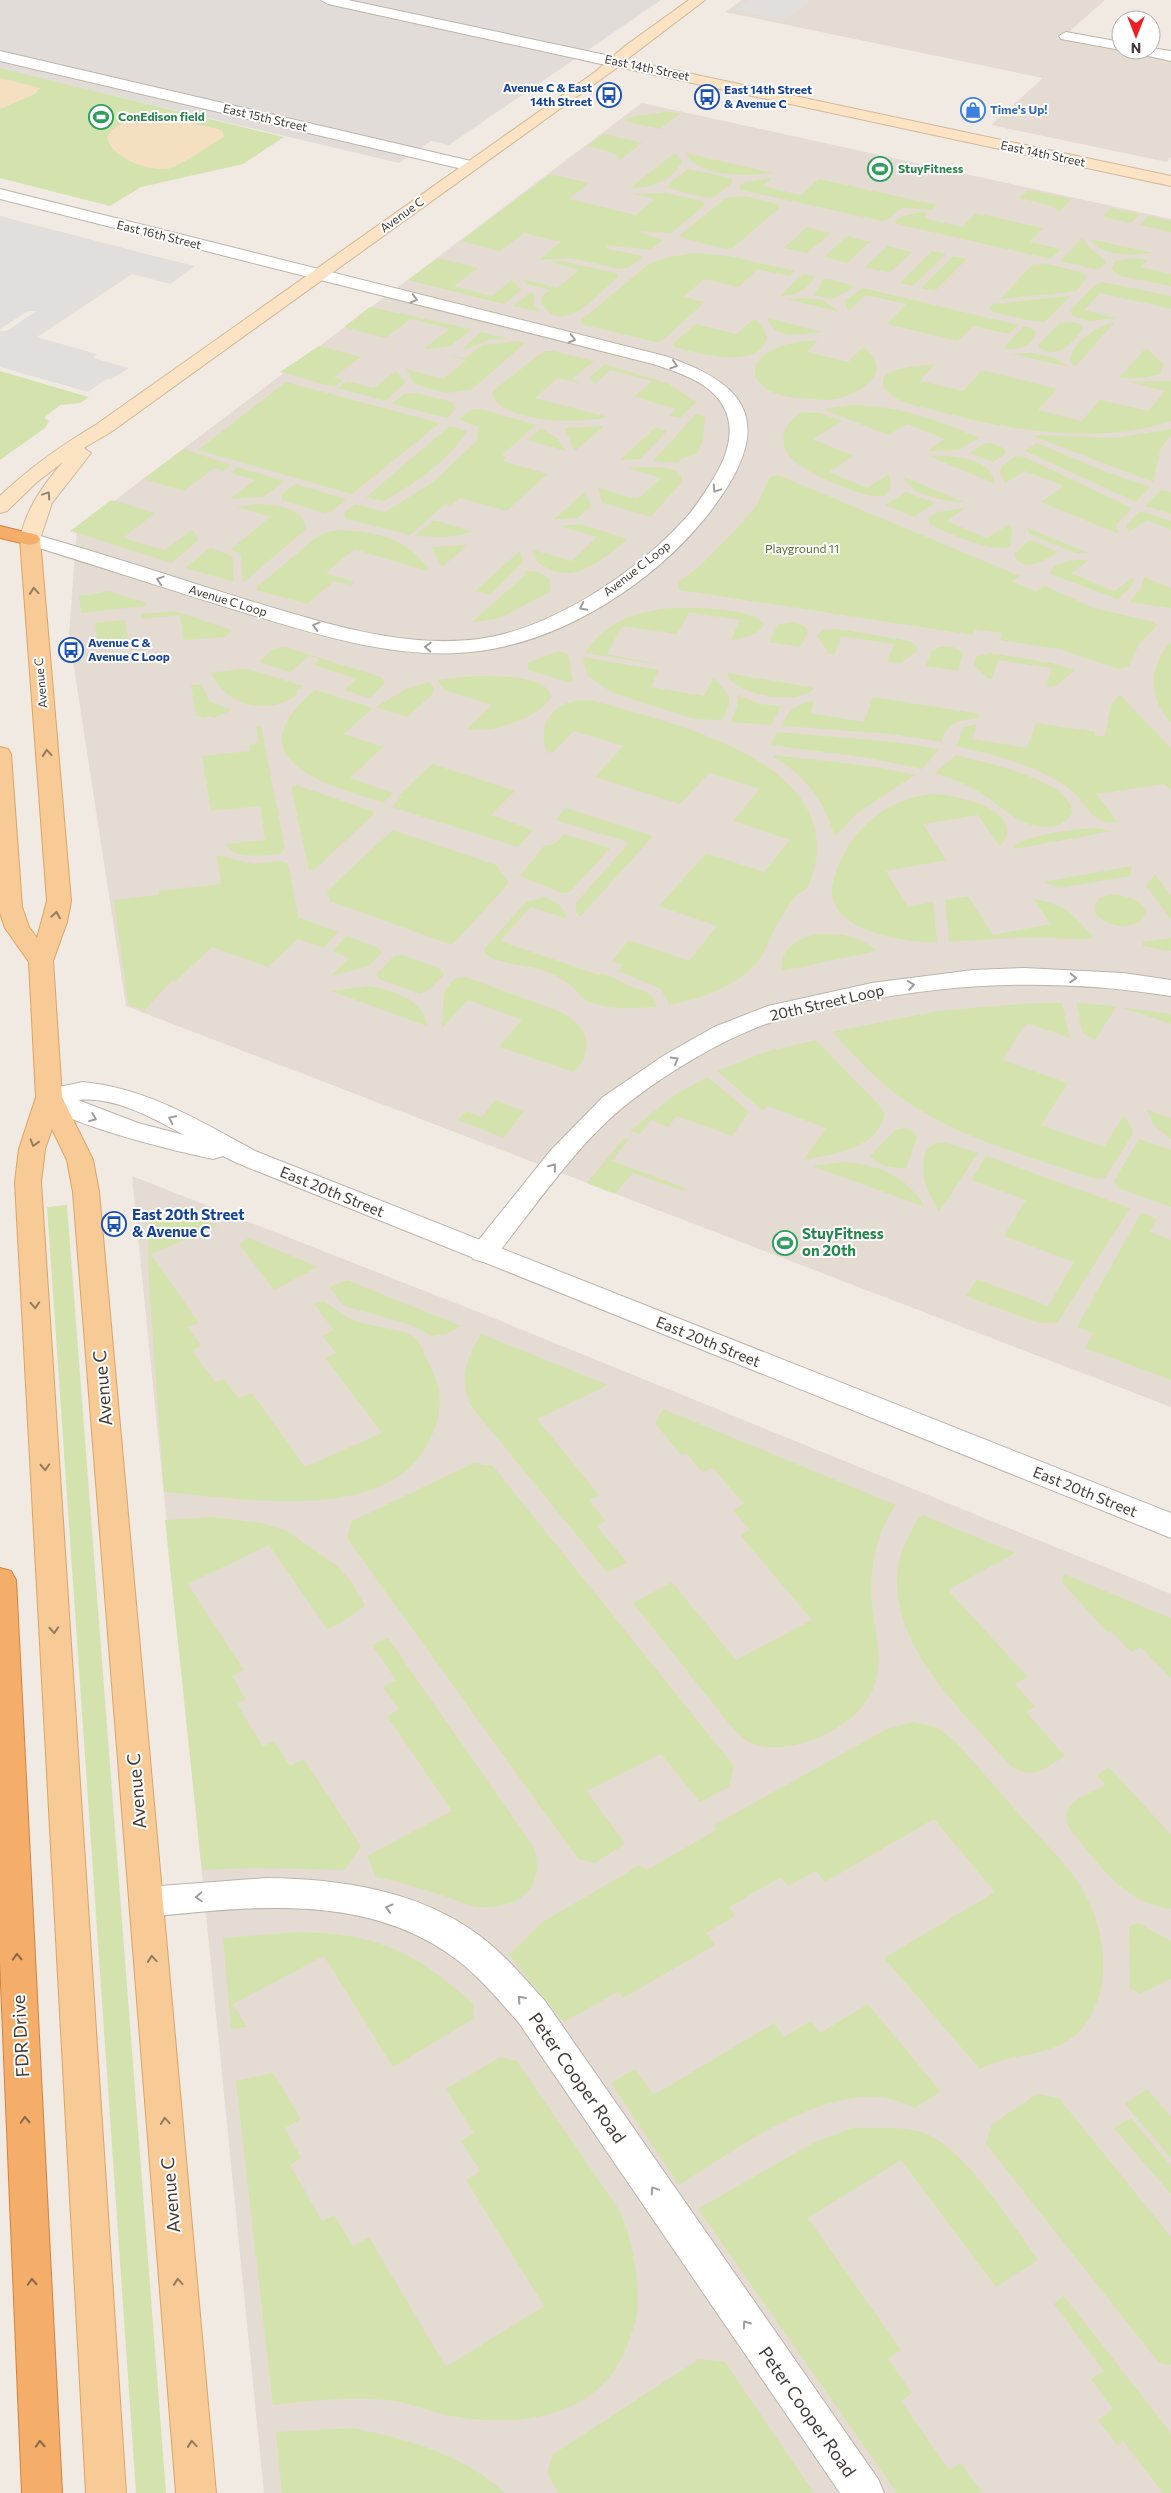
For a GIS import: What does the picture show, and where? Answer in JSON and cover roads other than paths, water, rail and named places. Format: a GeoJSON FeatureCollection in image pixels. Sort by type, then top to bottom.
{"type":"FeatureCollection","features":[{"type":"Feature","properties":{"kind":"highway"},"geometry":{"type":"LineString","coordinates":[[0,532],[30,539]]}},
{"type":"Feature","properties":{"kind":"highway","name":"FDR Drive"},"geometry":{"type":"LineString","coordinates":[[0,1580],[42,2493]]}},
{"type":"Feature","properties":{"kind":"main road","name":"Avenue C"},"geometry":{"type":"LineString","coordinates":[[0,507],[45,466],[65,451],[104,428],[471,166],[698,0]]}},
{"type":"Feature","properties":{"kind":"main road","name":"East 14th Street"},"geometry":{"type":"LineString","coordinates":[[615,62],[1171,181]]}},
{"type":"Feature","properties":{"kind":"main road","name":"Avenue C"},"geometry":{"type":"LineString","coordinates":[[104,428],[56,481],[40,505],[32,522],[30,539],[58,902],[55,922],[41,961],[49,1097],[32,1149],[28,1182],[106,2493]]}},
{"type":"Feature","properties":{"kind":"main road"},"geometry":{"type":"LineString","coordinates":[[0,754],[10,907],[17,928],[41,961]]}},
{"type":"Feature","properties":{"kind":"main road","name":"Avenue C"},"geometry":{"type":"LineString","coordinates":[[49,1097],[80,1160],[86,1192],[196,2493]]}},
{"type":"Feature","properties":{"kind":"street","name":"East 14th Street"},"geometry":{"type":"LineString","coordinates":[[328,0],[615,62]]}},
{"type":"Feature","properties":{"kind":"street"},"geometry":{"type":"LineString","coordinates":[[1066,36],[1111,44]]}},
{"type":"Feature","properties":{"kind":"street","name":"East 15th Street"},"geometry":{"type":"LineString","coordinates":[[0,56],[471,166]]}},
{"type":"Feature","properties":{"kind":"street","name":"East 16th Street"},"geometry":{"type":"LineString","coordinates":[[0,194],[318,275]]}},
{"type":"Feature","properties":{"kind":"street","name":"Avenue C Loop"},"geometry":{"type":"LineString","coordinates":[[30,539],[211,596],[363,639],[443,648],[482,645],[519,637],[549,624],[594,601],[624,582],[689,527],[716,491],[736,457],[739,438],[738,421],[733,407],[721,391],[686,369],[659,360],[318,275]]}},
{"type":"Feature","properties":{"kind":"street","name":"20th Street Loop"},"geometry":{"type":"LineString","coordinates":[[483,1252],[564,1154],[612,1103],[688,1052],[725,1032],[776,1013],[845,996],[921,984],[986,977],[1072,978],[1171,988]]}},
{"type":"Feature","properties":{"kind":"street","name":"East 20th Street"},"geometry":{"type":"LineString","coordinates":[[49,1097],[97,1119],[136,1132],[246,1157],[1171,1526]]}},
{"type":"Feature","properties":{"kind":"street","name":"Peter Cooper Road"},"geometry":{"type":"LineString","coordinates":[[147,1902],[188,1898],[306,1893],[337,1896],[366,1901],[399,1911],[442,1931],[476,1954],[532,2012],[864,2493]]}},
{"type":"Feature","properties":{"kind":"place","name":"Avenue C & East 14th Street"},"geometry":{"type":"Point","coordinates":[609,95]}},
{"type":"Feature","properties":{"kind":"place","name":"East 14th Street & Avenue C"},"geometry":{"type":"Point","coordinates":[707,97]}},
{"type":"Feature","properties":{"kind":"place","name":"Time's Up!"},"geometry":{"type":"Point","coordinates":[973,110]}},
{"type":"Feature","properties":{"kind":"place","name":"ConEdison field"},"geometry":{"type":"Point","coordinates":[101,117]}},
{"type":"Feature","properties":{"kind":"place","name":"StuyFitness"},"geometry":{"type":"Point","coordinates":[880,169]}},
{"type":"Feature","properties":{"kind":"place","name":"Avenue C & Avenue C Loop"},"geometry":{"type":"Point","coordinates":[71,650]}},
{"type":"Feature","properties":{"kind":"place","name":"East 20th Street & Avenue C"},"geometry":{"type":"Point","coordinates":[114,1224]}},
{"type":"Feature","properties":{"kind":"place","name":"StuyFitness on 20th"},"geometry":{"type":"Point","coordinates":[785,1243]}},
{"type":"Feature","properties":{"kind":"park label","name":"Playground 11"},"geometry":{"type":"Point","coordinates":[802,549]}}]}
